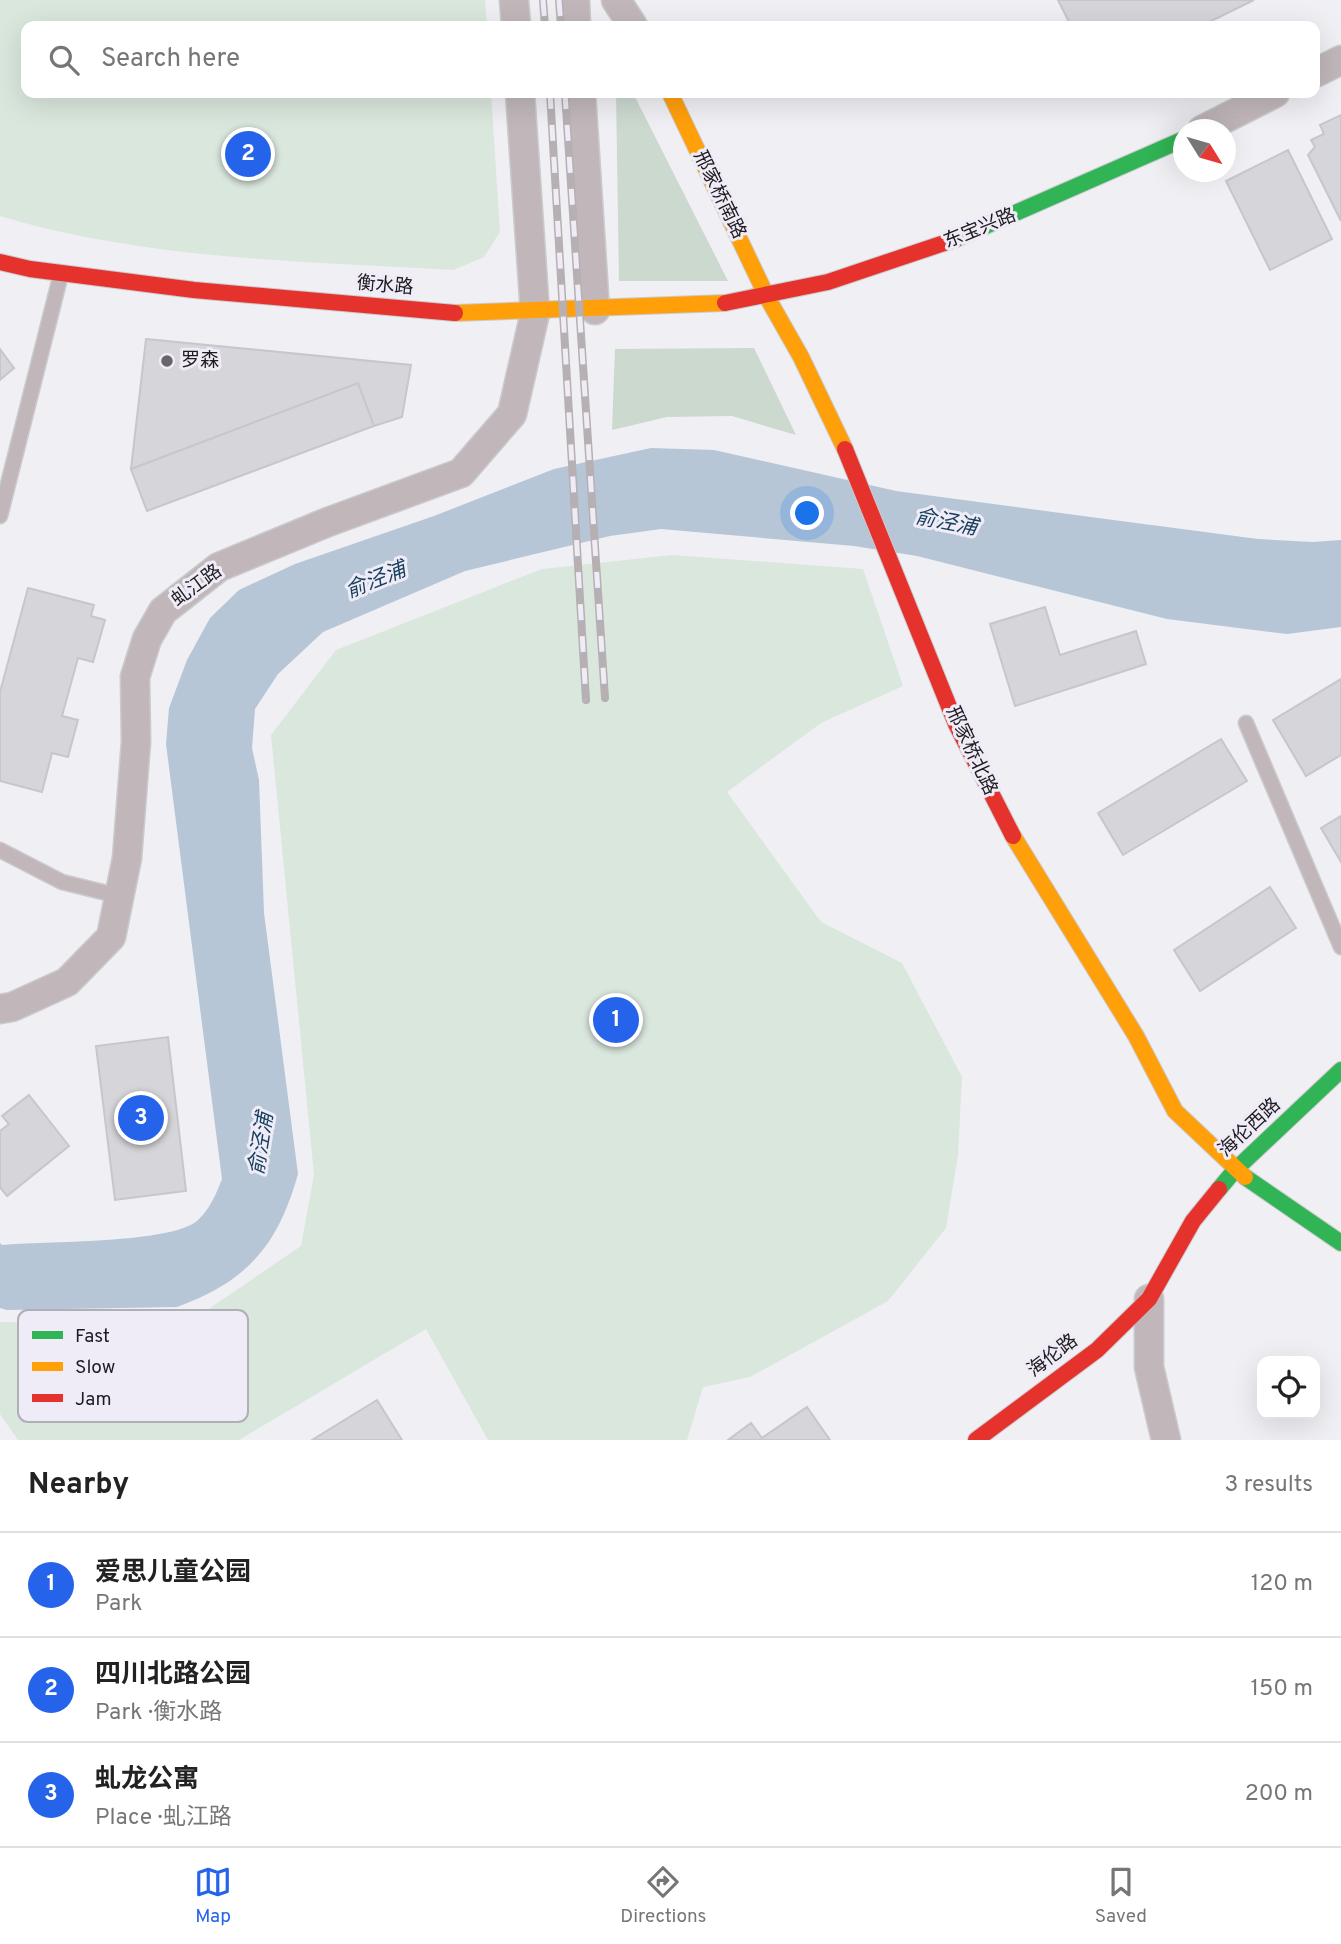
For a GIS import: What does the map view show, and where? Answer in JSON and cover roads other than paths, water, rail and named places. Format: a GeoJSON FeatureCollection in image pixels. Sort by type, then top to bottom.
{"type":"FeatureCollection","features":[{"type":"Feature","properties":{"kind":"street"},"geometry":{"type":"LineString","coordinates":[[514,0],[516,21]]}},
{"type":"Feature","properties":{"kind":"street"},"geometry":{"type":"LineString","coordinates":[[575,0],[576,21]]}},
{"type":"Feature","properties":{"kind":"street"},"geometry":{"type":"LineString","coordinates":[[616,0],[630,21]]}},
{"type":"Feature","properties":{"kind":"street"},"geometry":{"type":"LineString","coordinates":[[1320,70],[1341,60]]}},
{"type":"Feature","properties":{"kind":"street","name":"虬江路"},"geometry":{"type":"LineString","coordinates":[[0,1009],[12,1007],[67,982],[111,937],[127,858],[135,755],[135,677],[147,639],[163,611],[219,567],[328,522],[461,473],[512,414],[535,313],[520,98]]}},
{"type":"Feature","properties":{"kind":"street"},"geometry":{"type":"LineString","coordinates":[[581,98],[595,310]]}},
{"type":"Feature","properties":{"kind":"street","name":"邢家桥南路"},"geometry":{"type":"LineString","coordinates":[[672,98],[767,297]]}},
{"type":"Feature","properties":{"kind":"street"},"geometry":{"type":"LineString","coordinates":[[1224,119],[1265,98]]}},
{"type":"Feature","properties":{"kind":"street","name":"东宝兴路"},"geometry":{"type":"LineString","coordinates":[[767,297],[911,256],[1040,205],[1173,144]]}},
{"type":"Feature","properties":{"kind":"street","name":"衡水路"},"geometry":{"type":"LineString","coordinates":[[0,262],[61,273],[194,290],[411,310],[490,314],[703,306],[767,297]]}},
{"type":"Feature","properties":{"kind":"street","name":"邢家桥北路"},"geometry":{"type":"LineString","coordinates":[[767,297],[802,357],[859,478],[956,724],[987,789],[1136,1036],[1164,1093],[1175,1111],[1235,1170],[1341,1243]]}},
{"type":"Feature","properties":{"kind":"street","name":"海伦西路"},"geometry":{"type":"LineString","coordinates":[[1149,1299],[1193,1221],[1235,1170],[1341,1070]]}},
{"type":"Feature","properties":{"kind":"street"},"geometry":{"type":"LineString","coordinates":[[1149,1299],[1149,1367],[1166,1440]]}},
{"type":"Feature","properties":{"kind":"street","name":"海伦路"},"geometry":{"type":"LineString","coordinates":[[976,1440],[1097,1350],[1149,1299]]}},
{"type":"Feature","properties":{"kind":"lane"},"geometry":{"type":"LineString","coordinates":[[0,513],[61,273]]}},
{"type":"Feature","properties":{"kind":"lane"},"geometry":{"type":"LineString","coordinates":[[1247,723],[1341,947]]}},
{"type":"Feature","properties":{"kind":"lane"},"geometry":{"type":"LineString","coordinates":[[0,850],[62,882],[119,896]]}},
{"type":"Feature","properties":{"kind":"water","name":"俞泾浦"},"geometry":{"type":"Polygon","coordinates":[[[651,448],[714,450],[896,491],[1083,516],[1258,539],[1313,542],[1341,540],[1341,627],[1287,634],[1167,619],[917,556],[854,546],[661,529],[610,536],[465,571],[323,632],[278,674],[255,709],[252,748],[259,780],[264,913],[298,1174],[281,1221],[257,1257],[241,1272],[202,1297],[177,1307],[0,1308],[0,1243],[106,1240],[184,1228],[198,1220],[206,1211],[222,1179],[166,744],[169,708],[187,660],[210,618],[239,590],[295,564],[434,516],[554,469],[651,448]]]}},
{"type":"Feature","properties":{"kind":"railway"},"geometry":{"type":"LineString","coordinates":[[543,0],[545,21]]}},
{"type":"Feature","properties":{"kind":"railway"},"geometry":{"type":"LineString","coordinates":[[559,0],[561,21]]}},
{"type":"Feature","properties":{"kind":"railway"},"geometry":{"type":"LineString","coordinates":[[550,98],[586,700]]}},
{"type":"Feature","properties":{"kind":"railway"},"geometry":{"type":"LineString","coordinates":[[565,98],[605,698]]}},
{"type":"Feature","properties":{"kind":"place","name":"四川北路公园"},"geometry":{"type":"Point","coordinates":[248,154]}},
{"type":"Feature","properties":{"kind":"place","name":"罗森"},"geometry":{"type":"Point","coordinates":[167,361]}},
{"type":"Feature","properties":{"kind":"place","name":"爱思儿童公园"},"geometry":{"type":"Point","coordinates":[616,1020]}},
{"type":"Feature","properties":{"kind":"place","name":"虬龙公寓"},"geometry":{"type":"Point","coordinates":[141,1118]}}]}
